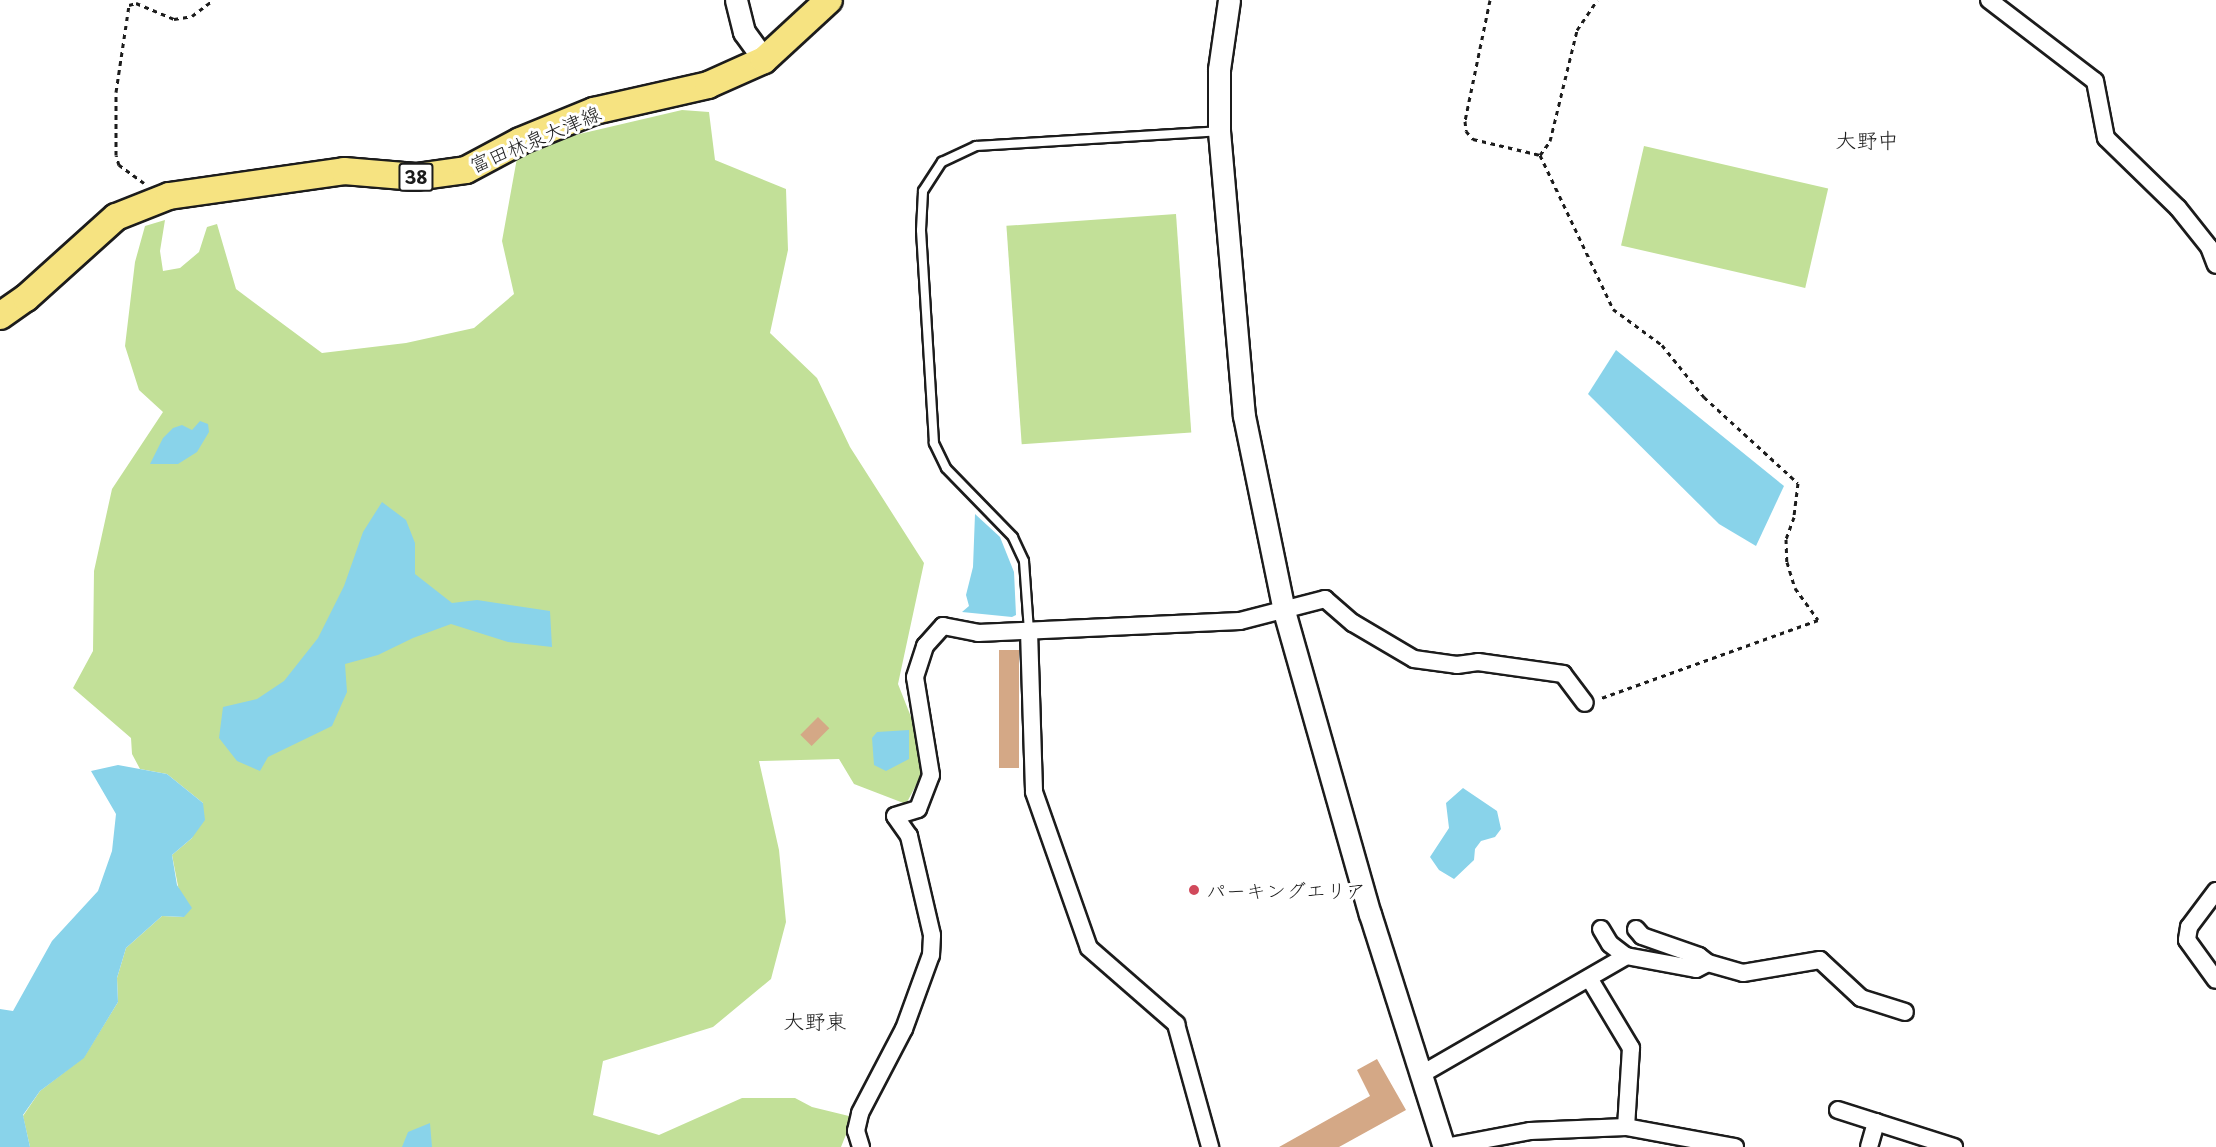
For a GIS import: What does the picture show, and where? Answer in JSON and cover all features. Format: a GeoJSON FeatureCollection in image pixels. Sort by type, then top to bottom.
{"type":"FeatureCollection","features":[{"type":"Feature","properties":{"kind":"main road","name":"富田林泉大津線"},"geometry":{"type":"LineString","coordinates":[[0,316],[26,298],[116,217],[169,195],[344,171],[416,177],[466,170],[520,141],[594,111],[708,85],[764,60],[829,0]]}},
{"type":"Feature","properties":{"kind":"street"},"geometry":{"type":"LineString","coordinates":[[736,0],[744,32],[764,60]]}},
{"type":"Feature","properties":{"kind":"street"},"geometry":{"type":"LineString","coordinates":[[1229,0],[1219,69],[1219,131],[1244,416],[1284,610],[1370,914],[1445,1147],[1530,1131],[1626,1127],[1735,1147]]}},
{"type":"Feature","properties":{"kind":"street"},"geometry":{"type":"LineString","coordinates":[[1989,0],[2095,81],[2106,138],[2178,208],[2209,247],[2216,265]]}},
{"type":"Feature","properties":{"kind":"street"},"geometry":{"type":"LineString","coordinates":[[861,1147],[856,1131],[860,1113],[904,1029],[931,955],[932,935],[909,836],[895,816],[918,809],[931,775],[915,677],[918,661],[932,636],[943,626],[978,633],[1240,621],[1325,599],[1353,623],[1414,659],[1457,665],[1478,662],[1563,674],[1585,703]]}},
{"type":"Feature","properties":{"kind":"street"},"geometry":{"type":"LineString","coordinates":[[1029,631],[1034,792],[1089,948],[1176,1024],[1210,1147]]}},
{"type":"Feature","properties":{"kind":"street"},"geometry":{"type":"LineString","coordinates":[[2216,891],[2189,927],[2187,940],[2216,980]]}},
{"type":"Feature","properties":{"kind":"street"},"geometry":{"type":"LineString","coordinates":[[1601,929],[1610,944],[1626,956],[1696,969],[1708,963]]}},
{"type":"Feature","properties":{"kind":"street"},"geometry":{"type":"LineString","coordinates":[[1636,929],[1642,936],[1699,956],[1708,963],[1743,973],[1820,960],[1861,998],[1905,1012]]}},
{"type":"Feature","properties":{"kind":"street"},"geometry":{"type":"LineString","coordinates":[[1422,1074],[1626,956]]}},
{"type":"Feature","properties":{"kind":"street"},"geometry":{"type":"LineString","coordinates":[[1589,978],[1630,1048],[1626,1127]]}},
{"type":"Feature","properties":{"kind":"street"},"geometry":{"type":"LineString","coordinates":[[1838,1110],[1954,1147]]}},
{"type":"Feature","properties":{"kind":"street"},"geometry":{"type":"LineString","coordinates":[[1869,1147],[1876,1122]]}},
{"type":"Feature","properties":{"kind":"lane"},"geometry":{"type":"LineString","coordinates":[[1029,631],[1024,561],[1014,537],[946,468],[934,442],[921,230],[923,191],[942,162],[976,146],[1219,131]]}},
{"type":"Feature","properties":{"kind":"path"},"geometry":{"type":"LineString","coordinates":[[153,202],[145,183],[119,165],[116,155],[116,92],[129,5],[136,3],[174,19],[192,16],[213,0]]}},
{"type":"Feature","properties":{"kind":"path"},"geometry":{"type":"LineString","coordinates":[[1490,0],[1465,121],[1466,131],[1473,139],[1540,155]]}},
{"type":"Feature","properties":{"kind":"path"},"geometry":{"type":"LineString","coordinates":[[1540,155],[1550,141],[1577,30],[1597,0]]}},
{"type":"Feature","properties":{"kind":"path"},"geometry":{"type":"LineString","coordinates":[[1540,155],[1613,309],[1662,345],[1704,397],[1798,483],[1794,517],[1786,539],[1788,562],[1795,588],[1818,620],[1585,703]]}},
{"type":"Feature","properties":{"kind":"green space"},"geometry":{"type":"Polygon","coordinates":[[[682,110],[709,112],[715,160],[786,189],[788,250],[770,333],[817,378],[850,447],[924,563],[898,684],[915,727],[922,774],[906,804],[854,784],[839,759],[759,761],[779,850],[786,922],[771,979],[713,1027],[603,1061],[593,1115],[659,1135],[742,1098],[795,1098],[812,1107],[853,1117],[841,1147],[30,1147],[23,1116],[40,1091],[84,1057],[118,1002],[117,978],[126,948],[162,916],[184,917],[172,855],[192,838],[203,803],[167,774],[140,769],[132,754],[131,738],[73,688],[93,651],[94,571],[112,489],[163,412],[139,390],[125,346],[135,262],[145,226],[165,220],[160,251],[163,271],[180,268],[199,252],[207,227],[217,224],[236,289],[322,353],[406,343],[474,328],[514,294],[502,241],[517,158],[541,143],[682,110]]]}},
{"type":"Feature","properties":{"kind":"green space"},"geometry":{"type":"Polygon","coordinates":[[[1644,146],[1828,189],[1805,288],[1621,245],[1644,146]]]}},
{"type":"Feature","properties":{"kind":"green space"},"geometry":{"type":"Polygon","coordinates":[[[1176,214],[1191,432],[1022,444],[1006,226],[1176,214]]]}},
{"type":"Feature","properties":{"kind":"water"},"geometry":{"type":"Polygon","coordinates":[[[1616,350],[1784,486],[1756,546],[1719,524],[1588,394],[1616,350]]]}},
{"type":"Feature","properties":{"kind":"water"},"geometry":{"type":"Polygon","coordinates":[[[200,421],[208,424],[209,432],[197,452],[178,464],[150,464],[163,438],[173,428],[182,425],[192,430],[200,421]]]}},
{"type":"Feature","properties":{"kind":"water"},"geometry":{"type":"Polygon","coordinates":[[[382,502],[406,520],[415,543],[415,574],[452,603],[477,600],[550,611],[552,647],[508,642],[451,624],[413,638],[378,655],[345,664],[347,692],[332,726],[268,757],[260,771],[237,761],[219,738],[223,707],[257,699],[284,681],[318,638],[344,586],[363,532],[382,502]]]}},
{"type":"Feature","properties":{"kind":"water"},"geometry":{"type":"Polygon","coordinates":[[[975,514],[1000,537],[1014,572],[1016,615],[1012,617],[962,612],[969,606],[966,595],[973,567],[975,514]]]}},
{"type":"Feature","properties":{"kind":"water"},"geometry":{"type":"Polygon","coordinates":[[[909,730],[909,759],[886,771],[874,765],[872,738],[877,732],[909,730]]]}},
{"type":"Feature","properties":{"kind":"water"},"geometry":{"type":"Polygon","coordinates":[[[118,765],[167,774],[203,803],[205,820],[192,838],[172,855],[177,885],[192,908],[184,917],[162,916],[126,948],[117,978],[118,1002],[84,1058],[40,1091],[23,1115],[30,1147],[0,1147],[0,1009],[13,1011],[52,941],[98,891],[112,851],[116,814],[91,771],[118,765]]]}},
{"type":"Feature","properties":{"kind":"water"},"geometry":{"type":"Polygon","coordinates":[[[1463,788],[1497,811],[1501,829],[1495,837],[1481,841],[1475,849],[1474,860],[1454,879],[1439,870],[1430,857],[1449,828],[1446,803],[1463,788]]]}},
{"type":"Feature","properties":{"kind":"water"},"geometry":{"type":"Polygon","coordinates":[[[430,1123],[432,1147],[402,1147],[408,1132],[430,1123]]]}},
{"type":"Feature","properties":{"kind":"building"},"geometry":{"type":"Polygon","coordinates":[[[999,650],[1019,650],[1019,768],[999,768],[999,650]]]}},
{"type":"Feature","properties":{"kind":"building"},"geometry":{"type":"Polygon","coordinates":[[[818,717],[829,728],[812,746],[800,735],[818,717]]]}},
{"type":"Feature","properties":{"kind":"building"},"geometry":{"type":"Polygon","coordinates":[[[1377,1059],[1406,1110],[1339,1147],[1279,1147],[1370,1096],[1357,1070],[1377,1059]]]}},
{"type":"Feature","properties":{"kind":"place","name":"パーキングエリア"},"geometry":{"type":"Point","coordinates":[1194,890]}},
{"type":"Feature","properties":{"kind":"district","name":"大野中"},"geometry":{"type":"Point","coordinates":[1867,139]}},
{"type":"Feature","properties":{"kind":"district","name":"大野東"},"geometry":{"type":"Point","coordinates":[815,1020]}}]}
